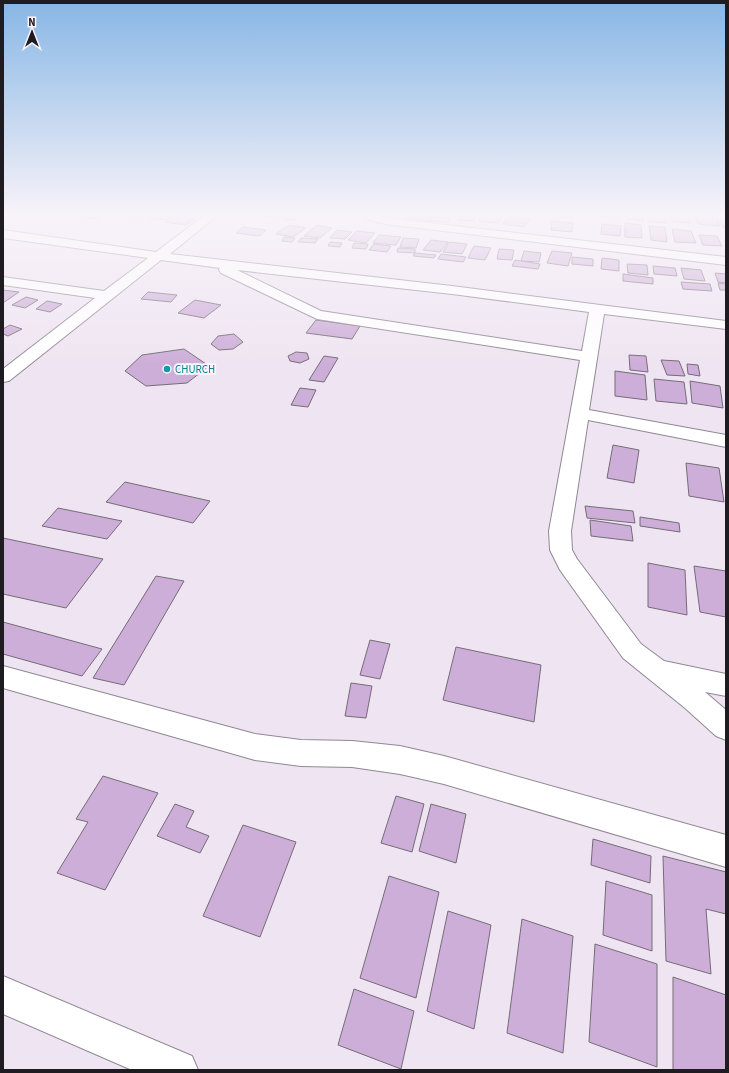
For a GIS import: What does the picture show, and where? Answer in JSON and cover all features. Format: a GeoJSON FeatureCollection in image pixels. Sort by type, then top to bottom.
{"type":"FeatureCollection","features":[{"type":"Feature","properties":{"kind":"street"},"geometry":{"type":"LineString","coordinates":[[3,377],[146,264]]}},
{"type":"Feature","properties":{"kind":"street"},"geometry":{"type":"LineString","coordinates":[[215,264],[317,315],[589,357]]}},
{"type":"Feature","properties":{"kind":"street"},"geometry":{"type":"LineString","coordinates":[[216,264],[452,290],[726,325]]}},
{"type":"Feature","properties":{"kind":"street"},"geometry":{"type":"LineString","coordinates":[[3,281],[106,296]]}},
{"type":"Feature","properties":{"kind":"street"},"geometry":{"type":"LineString","coordinates":[[597,309],[560,531],[561,550],[568,564],[632,651],[653,669],[695,700],[726,728]]}},
{"type":"Feature","properties":{"kind":"street"},"geometry":{"type":"LineString","coordinates":[[579,413],[726,441]]}},
{"type":"Feature","properties":{"kind":"street"},"geometry":{"type":"LineString","coordinates":[[653,669],[726,685]]}},
{"type":"Feature","properties":{"kind":"street"},"geometry":{"type":"LineString","coordinates":[[3,677],[255,747],[301,753],[352,754],[400,760],[444,770],[726,851]]}},
{"type":"Feature","properties":{"kind":"street"},"geometry":{"type":"LineString","coordinates":[[3,995],[178,1070]]}},
{"type":"Feature","properties":{"kind":"building"},"geometry":{"type":"Polygon","coordinates":[[[513,264],[540,264],[538,269],[512,266],[513,264]]]}},
{"type":"Feature","properties":{"kind":"building"},"geometry":{"type":"Polygon","coordinates":[[[555,264],[569,264],[568,266],[555,264]]]}},
{"type":"Feature","properties":{"kind":"building"},"geometry":{"type":"Polygon","coordinates":[[[573,264],[593,264],[593,266],[573,264]]]}},
{"type":"Feature","properties":{"kind":"building"},"geometry":{"type":"Polygon","coordinates":[[[601,264],[619,264],[619,271],[601,269],[601,264]]]}},
{"type":"Feature","properties":{"kind":"building"},"geometry":{"type":"Polygon","coordinates":[[[627,264],[647,265],[648,275],[628,273],[627,264]]]}},
{"type":"Feature","properties":{"kind":"building"},"geometry":{"type":"Polygon","coordinates":[[[653,266],[675,268],[677,276],[654,274],[653,266]]]}},
{"type":"Feature","properties":{"kind":"building"},"geometry":{"type":"Polygon","coordinates":[[[681,268],[701,270],[705,281],[684,279],[681,268]]]}},
{"type":"Feature","properties":{"kind":"building"},"geometry":{"type":"Polygon","coordinates":[[[715,273],[726,274],[726,283],[718,282],[715,273]]]}},
{"type":"Feature","properties":{"kind":"building"},"geometry":{"type":"Polygon","coordinates":[[[623,274],[653,278],[653,284],[623,281],[623,274]]]}},
{"type":"Feature","properties":{"kind":"building"},"geometry":{"type":"Polygon","coordinates":[[[681,282],[710,284],[712,291],[683,289],[681,282]]]}},
{"type":"Feature","properties":{"kind":"building"},"geometry":{"type":"Polygon","coordinates":[[[718,283],[726,284],[726,290],[720,290],[718,283]]]}},
{"type":"Feature","properties":{"kind":"building"},"geometry":{"type":"Polygon","coordinates":[[[3,290],[19,292],[3,303],[3,290]]]}},
{"type":"Feature","properties":{"kind":"building"},"geometry":{"type":"Polygon","coordinates":[[[148,292],[177,295],[171,302],[141,299],[148,292]]]}},
{"type":"Feature","properties":{"kind":"building"},"geometry":{"type":"Polygon","coordinates":[[[26,297],[38,300],[25,308],[12,305],[26,297]]]}},
{"type":"Feature","properties":{"kind":"building"},"geometry":{"type":"Polygon","coordinates":[[[195,300],[221,305],[204,318],[178,313],[195,300]]]}},
{"type":"Feature","properties":{"kind":"building"},"geometry":{"type":"Polygon","coordinates":[[[47,301],[62,304],[50,312],[36,309],[47,301]]]}},
{"type":"Feature","properties":{"kind":"building"},"geometry":{"type":"Polygon","coordinates":[[[316,320],[360,326],[352,339],[306,333],[316,320]]]}},
{"type":"Feature","properties":{"kind":"building"},"geometry":{"type":"Polygon","coordinates":[[[10,325],[22,329],[8,336],[3,334],[3,329],[10,325]]]}},
{"type":"Feature","properties":{"kind":"building"},"geometry":{"type":"Polygon","coordinates":[[[234,334],[243,342],[233,349],[219,350],[211,344],[218,336],[234,334]]]}},
{"type":"Feature","properties":{"kind":"building","name":"CHURCH"},"geometry":{"type":"Polygon","coordinates":[[[184,349],[209,366],[187,383],[146,386],[125,371],[142,355],[184,349]]]}},
{"type":"Feature","properties":{"kind":"building"},"geometry":{"type":"Polygon","coordinates":[[[296,352],[307,353],[309,359],[300,363],[290,361],[288,356],[296,352]]]}},
{"type":"Feature","properties":{"kind":"building"},"geometry":{"type":"Polygon","coordinates":[[[629,355],[646,356],[648,372],[630,370],[629,355]]]}},
{"type":"Feature","properties":{"kind":"building"},"geometry":{"type":"Polygon","coordinates":[[[324,356],[338,358],[324,382],[309,380],[324,356]]]}},
{"type":"Feature","properties":{"kind":"building"},"geometry":{"type":"Polygon","coordinates":[[[661,360],[679,361],[685,376],[667,375],[661,360]]]}},
{"type":"Feature","properties":{"kind":"building"},"geometry":{"type":"Polygon","coordinates":[[[687,364],[698,365],[700,376],[688,374],[687,364]]]}},
{"type":"Feature","properties":{"kind":"building"},"geometry":{"type":"Polygon","coordinates":[[[615,371],[645,375],[647,400],[615,396],[615,371]]]}},
{"type":"Feature","properties":{"kind":"building"},"geometry":{"type":"Polygon","coordinates":[[[654,379],[684,382],[687,404],[656,401],[654,379]]]}},
{"type":"Feature","properties":{"kind":"building"},"geometry":{"type":"Polygon","coordinates":[[[690,381],[720,386],[723,408],[692,403],[690,381]]]}},
{"type":"Feature","properties":{"kind":"building"},"geometry":{"type":"Polygon","coordinates":[[[300,388],[316,390],[308,407],[291,405],[300,388]]]}},
{"type":"Feature","properties":{"kind":"building"},"geometry":{"type":"Polygon","coordinates":[[[613,445],[639,450],[634,483],[607,478],[613,445]]]}},
{"type":"Feature","properties":{"kind":"building"},"geometry":{"type":"Polygon","coordinates":[[[686,463],[719,468],[724,502],[689,496],[686,463]]]}},
{"type":"Feature","properties":{"kind":"building"},"geometry":{"type":"Polygon","coordinates":[[[125,482],[210,501],[193,523],[106,502],[125,482]]]}},
{"type":"Feature","properties":{"kind":"building"},"geometry":{"type":"Polygon","coordinates":[[[585,506],[633,511],[635,523],[587,518],[585,506]]]}},
{"type":"Feature","properties":{"kind":"building"},"geometry":{"type":"Polygon","coordinates":[[[58,508],[122,521],[107,539],[42,526],[58,508]]]}},
{"type":"Feature","properties":{"kind":"building"},"geometry":{"type":"Polygon","coordinates":[[[640,517],[679,523],[680,532],[640,526],[640,517]]]}},
{"type":"Feature","properties":{"kind":"building"},"geometry":{"type":"Polygon","coordinates":[[[590,520],[631,526],[633,541],[591,536],[590,520]]]}},
{"type":"Feature","properties":{"kind":"building"},"geometry":{"type":"Polygon","coordinates":[[[3,538],[103,559],[66,608],[3,594],[3,538]]]}},
{"type":"Feature","properties":{"kind":"building"},"geometry":{"type":"Polygon","coordinates":[[[648,563],[685,570],[687,615],[648,607],[648,563]]]}},
{"type":"Feature","properties":{"kind":"building"},"geometry":{"type":"Polygon","coordinates":[[[694,566],[726,571],[726,617],[700,612],[694,566]]]}},
{"type":"Feature","properties":{"kind":"building"},"geometry":{"type":"Polygon","coordinates":[[[156,576],[184,581],[124,685],[93,678],[156,576]]]}},
{"type":"Feature","properties":{"kind":"building"},"geometry":{"type":"Polygon","coordinates":[[[3,622],[102,649],[82,676],[3,654],[3,622]]]}},
{"type":"Feature","properties":{"kind":"building"},"geometry":{"type":"Polygon","coordinates":[[[370,640],[390,644],[380,679],[360,675],[370,640]]]}},
{"type":"Feature","properties":{"kind":"building"},"geometry":{"type":"Polygon","coordinates":[[[456,647],[541,665],[534,722],[443,700],[456,647]]]}},
{"type":"Feature","properties":{"kind":"building"},"geometry":{"type":"Polygon","coordinates":[[[351,683],[372,686],[366,718],[345,716],[351,683]]]}},
{"type":"Feature","properties":{"kind":"building"},"geometry":{"type":"Polygon","coordinates":[[[103,776],[158,793],[105,890],[57,873],[88,822],[76,819],[103,776]]]}},
{"type":"Feature","properties":{"kind":"building"},"geometry":{"type":"Polygon","coordinates":[[[396,796],[424,804],[412,852],[381,843],[396,796]]]}},
{"type":"Feature","properties":{"kind":"building"},"geometry":{"type":"Polygon","coordinates":[[[175,804],[194,811],[186,827],[209,836],[200,853],[157,836],[175,804]]]}},
{"type":"Feature","properties":{"kind":"building"},"geometry":{"type":"Polygon","coordinates":[[[431,804],[466,814],[456,863],[419,851],[431,804]]]}},
{"type":"Feature","properties":{"kind":"building"},"geometry":{"type":"Polygon","coordinates":[[[243,825],[296,842],[260,937],[203,916],[243,825]]]}},
{"type":"Feature","properties":{"kind":"building"},"geometry":{"type":"Polygon","coordinates":[[[593,839],[651,856],[650,883],[591,865],[593,839]]]}},
{"type":"Feature","properties":{"kind":"building"},"geometry":{"type":"Polygon","coordinates":[[[663,856],[726,872],[726,914],[706,909],[711,974],[666,961],[663,856]]]}},
{"type":"Feature","properties":{"kind":"building"},"geometry":{"type":"Polygon","coordinates":[[[389,876],[439,892],[416,998],[360,978],[389,876]]]}},
{"type":"Feature","properties":{"kind":"building"},"geometry":{"type":"Polygon","coordinates":[[[606,881],[652,895],[652,951],[603,935],[606,881]]]}},
{"type":"Feature","properties":{"kind":"building"},"geometry":{"type":"Polygon","coordinates":[[[448,911],[491,925],[474,1029],[427,1011],[448,911]]]}},
{"type":"Feature","properties":{"kind":"building"},"geometry":{"type":"Polygon","coordinates":[[[522,919],[573,936],[563,1053],[507,1033],[522,919]]]}},
{"type":"Feature","properties":{"kind":"building"},"geometry":{"type":"Polygon","coordinates":[[[595,944],[657,964],[657,1067],[589,1042],[595,944]]]}},
{"type":"Feature","properties":{"kind":"building"},"geometry":{"type":"Polygon","coordinates":[[[673,977],[726,995],[726,1070],[673,1070],[673,977]]]}},
{"type":"Feature","properties":{"kind":"building"},"geometry":{"type":"Polygon","coordinates":[[[354,989],[414,1011],[401,1069],[338,1045],[354,989]]]}},
{"type":"Feature","properties":{"kind":"place","name":"CHURCH"},"geometry":{"type":"Point","coordinates":[167,369]}}]}
